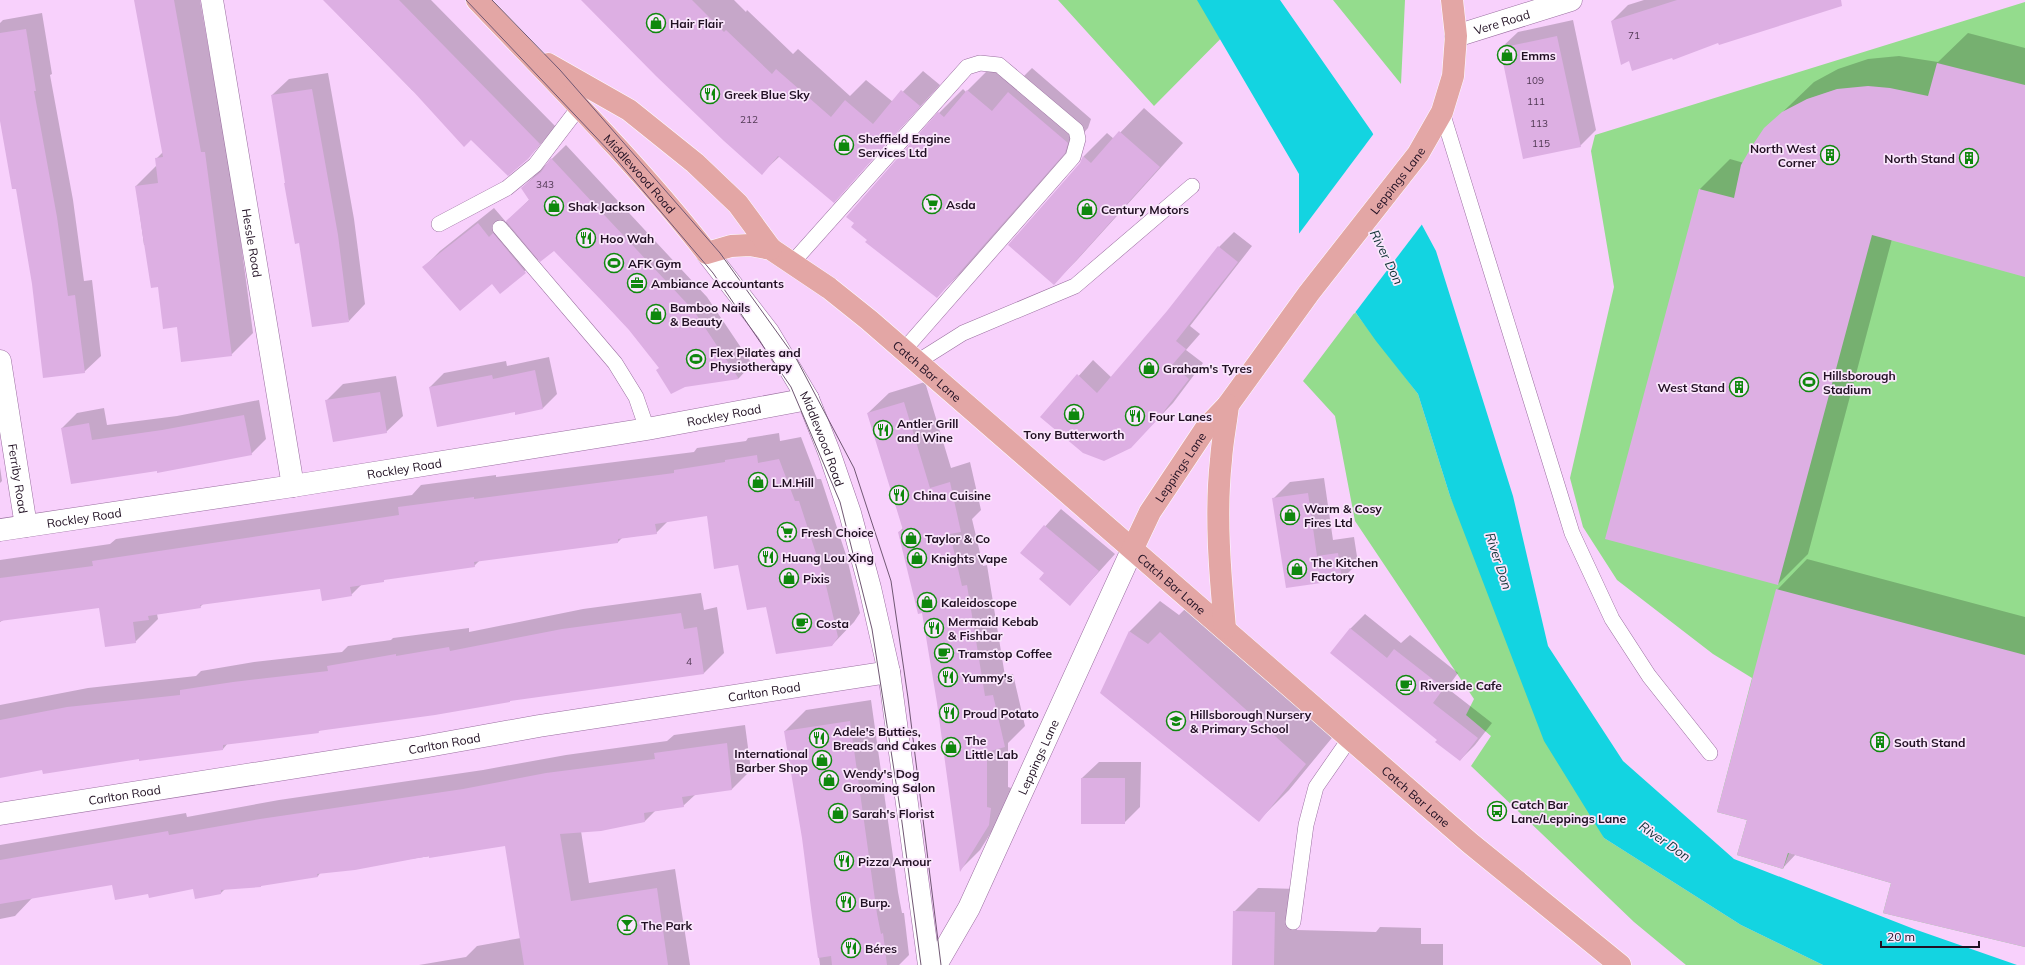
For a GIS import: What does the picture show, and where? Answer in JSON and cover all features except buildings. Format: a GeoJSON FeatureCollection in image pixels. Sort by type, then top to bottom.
{"type":"FeatureCollection","features":[{"type":"Feature","properties":{"kind":"main road","name":"Middlewood Road"},"geometry":{"type":"LineString","coordinates":[[477,0],[580,106],[680,218],[707,253]]}},
{"type":"Feature","properties":{"kind":"main road","name":"Leppings Lane"},"geometry":{"type":"LineString","coordinates":[[1133,548],[1150,512],[1179,466],[1206,428],[1228,405],[1309,293],[1418,154],[1442,112],[1452,76],[1456,36],[1452,0]]}},
{"type":"Feature","properties":{"kind":"main road"},"geometry":{"type":"LineString","coordinates":[[524,49],[629,110],[689,158],[738,204],[771,249]]}},
{"type":"Feature","properties":{"kind":"main road","name":"Catch Bar Lane"},"geometry":{"type":"LineString","coordinates":[[707,253],[731,246],[750,245],[771,249],[829,288],[869,320],[1133,548],[1470,843],[1620,965]]}},
{"type":"Feature","properties":{"kind":"main road"},"geometry":{"type":"LineString","coordinates":[[1225,628],[1221,587],[1219,509],[1221,461],[1228,405]]}},
{"type":"Feature","properties":{"kind":"street","name":"Hessle Road"},"geometry":{"type":"LineString","coordinates":[[212,0],[293,486]]}},
{"type":"Feature","properties":{"kind":"street","name":"Vere Road"},"geometry":{"type":"LineString","coordinates":[[1456,36],[1571,0]]}},
{"type":"Feature","properties":{"kind":"street","name":"Middlewood Road"},"geometry":{"type":"LineString","coordinates":[[707,253],[768,332],[808,399],[830,452],[850,513],[870,588],[889,672],[929,965]]}},
{"type":"Feature","properties":{"kind":"street","name":"Ferriby Road"},"geometry":{"type":"LineString","coordinates":[[0,361],[26,526]]}},
{"type":"Feature","properties":{"kind":"street","name":"Rockley Road"},"geometry":{"type":"LineString","coordinates":[[0,530],[293,486],[647,429],[808,399]]}},
{"type":"Feature","properties":{"kind":"street","name":"Leppings Lane"},"geometry":{"type":"LineString","coordinates":[[936,965],[969,908],[1133,548]]}},
{"type":"Feature","properties":{"kind":"street","name":"Carlton Road"},"geometry":{"type":"LineString","coordinates":[[0,814],[409,750],[539,726],[889,672]]}},
{"type":"Feature","properties":{"kind":"lane"},"geometry":{"type":"LineString","coordinates":[[792,263],[967,67],[980,62],[999,65],[1076,130],[1078,139],[1073,157],[910,356]]}},
{"type":"Feature","properties":{"kind":"lane"},"geometry":{"type":"LineString","coordinates":[[439,224],[507,188],[535,165],[580,106]]}},
{"type":"Feature","properties":{"kind":"lane"},"geometry":{"type":"LineString","coordinates":[[1442,112],[1572,533],[1612,619],[1649,676],[1710,753]]}},
{"type":"Feature","properties":{"kind":"lane"},"geometry":{"type":"LineString","coordinates":[[910,356],[1075,286],[1192,186]]}},
{"type":"Feature","properties":{"kind":"lane"},"geometry":{"type":"LineString","coordinates":[[500,228],[615,363],[636,397],[647,429]]}},
{"type":"Feature","properties":{"kind":"lane"},"geometry":{"type":"LineString","coordinates":[[1293,922],[1306,825],[1316,786],[1350,738]]}},
{"type":"Feature","properties":{"kind":"shaded area"},"geometry":{"type":"Polygon","coordinates":[[[1058,0],[1259,0],[1154,106],[1058,0]]]}},
{"type":"Feature","properties":{"kind":"shaded area"},"geometry":{"type":"Polygon","coordinates":[[[1333,0],[1405,0],[1401,84],[1333,0]]]}},
{"type":"Feature","properties":{"kind":"shaded area","name":"Hillsborough Stadium"},"geometry":{"type":"Polygon","coordinates":[[[2025,2],[2025,947],[1883,913],[1891,883],[1789,853],[1783,869],[1737,855],[1747,820],[1717,812],[1752,678],[1713,654],[1617,580],[1583,527],[1570,478],[1614,287],[1591,151],[1595,135],[2025,2]]]}},
{"type":"Feature","properties":{"kind":"shaded area"},"geometry":{"type":"Polygon","coordinates":[[[1355,312],[1418,394],[1450,496],[1604,838],[1741,925],[1823,965],[1686,965],[1634,922],[1471,766],[1491,736],[1466,715],[1474,699],[1355,521],[1335,416],[1303,381],[1355,312]]]}},
{"type":"Feature","properties":{"kind":"water","name":"River Don"},"geometry":{"type":"Polygon","coordinates":[[[1197,0],[1280,0],[1372,132],[1436,251],[1513,496],[1548,646],[1623,761],[1734,859],[1914,929],[2017,965],[1823,965],[1741,925],[1604,838],[1544,741],[1450,496],[1418,394],[1376,341],[1299,233],[1299,174],[1197,0]]]}},
{"type":"Feature","properties":{"kind":"pier"},"geometry":{"type":"Polygon","coordinates":[[[1375,132],[1423,223],[1354,314],[1298,235],[1375,132]]]}},
{"type":"Feature","properties":{"kind":"tram line"},"geometry":{"type":"LineString","coordinates":[[466,0],[611,153],[713,273],[791,387],[840,502],[872,629],[901,815],[921,965]]}},
{"type":"Feature","properties":{"kind":"tram line"},"geometry":{"type":"LineString","coordinates":[[492,0],[560,70],[720,253],[797,360],[854,468],[891,581],[908,698],[941,965]]}},
{"type":"Feature","properties":{"kind":"place","name":"Hair Flair"},"geometry":{"type":"Point","coordinates":[656,23]}},
{"type":"Feature","properties":{"kind":"place","name":"Emms"},"geometry":{"type":"Point","coordinates":[1507,55]}},
{"type":"Feature","properties":{"kind":"place","name":"Greek Blue Sky"},"geometry":{"type":"Point","coordinates":[710,94]}},
{"type":"Feature","properties":{"kind":"place","name":"Sheffield Engine Services Ltd"},"geometry":{"type":"Point","coordinates":[844,145]}},
{"type":"Feature","properties":{"kind":"place","name":"North West Corner"},"geometry":{"type":"Point","coordinates":[1830,155]}},
{"type":"Feature","properties":{"kind":"place","name":"North Stand"},"geometry":{"type":"Point","coordinates":[1969,158]}},
{"type":"Feature","properties":{"kind":"place","name":"Asda"},"geometry":{"type":"Point","coordinates":[932,204]}},
{"type":"Feature","properties":{"kind":"place","name":"Shak Jackson"},"geometry":{"type":"Point","coordinates":[554,206]}},
{"type":"Feature","properties":{"kind":"place","name":"Century Motors"},"geometry":{"type":"Point","coordinates":[1087,209]}},
{"type":"Feature","properties":{"kind":"place","name":"Hoo Wah"},"geometry":{"type":"Point","coordinates":[586,238]}},
{"type":"Feature","properties":{"kind":"place","name":"AFK Gym"},"geometry":{"type":"Point","coordinates":[614,263]}},
{"type":"Feature","properties":{"kind":"place","name":"Ambiance Accountants"},"geometry":{"type":"Point","coordinates":[637,283]}},
{"type":"Feature","properties":{"kind":"place","name":"Bamboo Nails & Beauty"},"geometry":{"type":"Point","coordinates":[656,314]}},
{"type":"Feature","properties":{"kind":"place","name":"Flex Pilates and Physiotherapy"},"geometry":{"type":"Point","coordinates":[696,359]}},
{"type":"Feature","properties":{"kind":"place","name":"Graham's Tyres"},"geometry":{"type":"Point","coordinates":[1149,368]}},
{"type":"Feature","properties":{"kind":"place","name":"Hillsborough Stadium"},"geometry":{"type":"Point","coordinates":[1809,382]}},
{"type":"Feature","properties":{"kind":"place","name":"West Stand"},"geometry":{"type":"Point","coordinates":[1739,387]}},
{"type":"Feature","properties":{"kind":"place","name":"Tony Butterworth"},"geometry":{"type":"Point","coordinates":[1074,414]}},
{"type":"Feature","properties":{"kind":"place","name":"Four Lanes"},"geometry":{"type":"Point","coordinates":[1135,416]}},
{"type":"Feature","properties":{"kind":"place","name":"Antler Grill and Wine"},"geometry":{"type":"Point","coordinates":[883,430]}},
{"type":"Feature","properties":{"kind":"place","name":"L.M.Hill"},"geometry":{"type":"Point","coordinates":[758,482]}},
{"type":"Feature","properties":{"kind":"place","name":"China Cuisine"},"geometry":{"type":"Point","coordinates":[899,495]}},
{"type":"Feature","properties":{"kind":"place","name":"Warm & Cosy Fires Ltd"},"geometry":{"type":"Point","coordinates":[1290,515]}},
{"type":"Feature","properties":{"kind":"place","name":"Fresh Choice"},"geometry":{"type":"Point","coordinates":[787,532]}},
{"type":"Feature","properties":{"kind":"place","name":"Taylor & Co"},"geometry":{"type":"Point","coordinates":[911,538]}},
{"type":"Feature","properties":{"kind":"place","name":"Huang Lou Xing"},"geometry":{"type":"Point","coordinates":[768,557]}},
{"type":"Feature","properties":{"kind":"place","name":"Knights Vape"},"geometry":{"type":"Point","coordinates":[917,558]}},
{"type":"Feature","properties":{"kind":"place","name":"The Kitchen Factory"},"geometry":{"type":"Point","coordinates":[1297,569]}},
{"type":"Feature","properties":{"kind":"place","name":"Pixis"},"geometry":{"type":"Point","coordinates":[789,578]}},
{"type":"Feature","properties":{"kind":"place","name":"Kaleidoscope"},"geometry":{"type":"Point","coordinates":[927,602]}},
{"type":"Feature","properties":{"kind":"place","name":"Costa"},"geometry":{"type":"Point","coordinates":[802,623]}},
{"type":"Feature","properties":{"kind":"place","name":"Mermaid Kebab & Fishbar"},"geometry":{"type":"Point","coordinates":[934,628]}},
{"type":"Feature","properties":{"kind":"place","name":"Tramstop Coffee"},"geometry":{"type":"Point","coordinates":[944,653]}},
{"type":"Feature","properties":{"kind":"place","name":"Yummy's"},"geometry":{"type":"Point","coordinates":[948,677]}},
{"type":"Feature","properties":{"kind":"place","name":"Riverside Cafe"},"geometry":{"type":"Point","coordinates":[1406,685]}},
{"type":"Feature","properties":{"kind":"place","name":"Proud Potato"},"geometry":{"type":"Point","coordinates":[949,713]}},
{"type":"Feature","properties":{"kind":"place","name":"Hillsborough Nursery & Primary School"},"geometry":{"type":"Point","coordinates":[1176,721]}},
{"type":"Feature","properties":{"kind":"place","name":"Adele's Butties, Breads and Cakes"},"geometry":{"type":"Point","coordinates":[819,738]}},
{"type":"Feature","properties":{"kind":"place","name":"South Stand"},"geometry":{"type":"Point","coordinates":[1880,742]}},
{"type":"Feature","properties":{"kind":"place","name":"The Little Lab"},"geometry":{"type":"Point","coordinates":[951,747]}},
{"type":"Feature","properties":{"kind":"place","name":"International Barber Shop"},"geometry":{"type":"Point","coordinates":[822,760]}},
{"type":"Feature","properties":{"kind":"place","name":"Wendy's Dog Grooming Salon"},"geometry":{"type":"Point","coordinates":[829,780]}},
{"type":"Feature","properties":{"kind":"place","name":"Catch Bar Lane/Leppings Lane"},"geometry":{"type":"Point","coordinates":[1497,811]}},
{"type":"Feature","properties":{"kind":"place","name":"Sarah's Florist"},"geometry":{"type":"Point","coordinates":[838,813]}},
{"type":"Feature","properties":{"kind":"place","name":"Pizza Amour"},"geometry":{"type":"Point","coordinates":[844,861]}},
{"type":"Feature","properties":{"kind":"place","name":"Burp."},"geometry":{"type":"Point","coordinates":[846,902]}},
{"type":"Feature","properties":{"kind":"place","name":"The Park"},"geometry":{"type":"Point","coordinates":[627,925]}},
{"type":"Feature","properties":{"kind":"place","name":"Béres"},"geometry":{"type":"Point","coordinates":[851,948]}}]}
